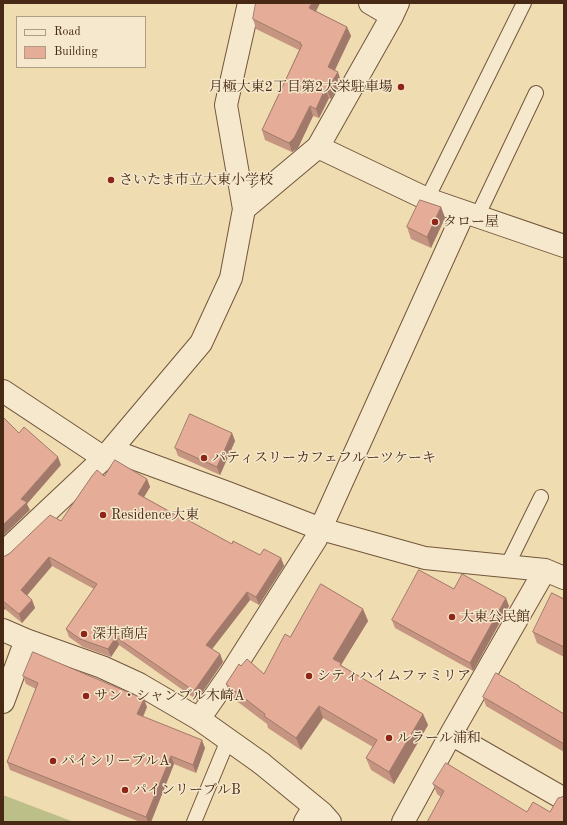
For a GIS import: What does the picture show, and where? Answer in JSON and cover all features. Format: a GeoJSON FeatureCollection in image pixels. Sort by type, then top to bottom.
{"type":"FeatureCollection","features":[{"type":"Feature","properties":{"kind":"street"},"geometry":{"type":"LineString","coordinates":[[3,553],[107,454],[201,343],[231,278],[244,209],[226,105],[249,3]]}},
{"type":"Feature","properties":{"kind":"street"},"geometry":{"type":"LineString","coordinates":[[244,209],[318,147],[395,10],[370,3]]}},
{"type":"Feature","properties":{"kind":"street"},"geometry":{"type":"LineString","coordinates":[[318,147],[427,199],[564,246]]}},
{"type":"Feature","properties":{"kind":"street"},"geometry":{"type":"LineString","coordinates":[[199,719],[231,673],[316,539],[471,214]]}},
{"type":"Feature","properties":{"kind":"street"},"geometry":{"type":"LineString","coordinates":[[3,391],[107,454],[228,493],[321,529],[425,558],[507,566],[554,574],[451,734],[404,822]]}},
{"type":"Feature","properties":{"kind":"street"},"geometry":{"type":"LineString","coordinates":[[3,630],[26,640],[102,667],[139,684],[199,719],[261,763],[310,814],[322,813],[330,822]]}},
{"type":"Feature","properties":{"kind":"street"},"geometry":{"type":"LineString","coordinates":[[3,702],[26,640]]}},
{"type":"Feature","properties":{"kind":"street"},"geometry":{"type":"LineString","coordinates":[[451,734],[559,796]]}},
{"type":"Feature","properties":{"kind":"lane"},"geometry":{"type":"LineString","coordinates":[[427,199],[524,3]]}},
{"type":"Feature","properties":{"kind":"lane"},"geometry":{"type":"LineString","coordinates":[[471,214],[536,94]]}},
{"type":"Feature","properties":{"kind":"lane"},"geometry":{"type":"LineString","coordinates":[[507,566],[541,497]]}},
{"type":"Feature","properties":{"kind":"lane"},"geometry":{"type":"LineString","coordinates":[[194,822],[228,740]]}},
{"type":"Feature","properties":{"kind":"green space"},"geometry":{"type":"Polygon","coordinates":[[[3,795],[74,822],[3,822],[3,795]]]}},
{"type":"Feature","properties":{"kind":"building"},"geometry":{"type":"Polygon","coordinates":[[[256,3],[312,3],[309,8],[347,27],[328,67],[338,72],[327,90],[325,89],[316,109],[310,106],[294,138],[289,143],[262,130],[302,45],[300,44],[301,43],[253,19],[256,3]]]}},
{"type":"Feature","properties":{"kind":"building"},"geometry":{"type":"Polygon","coordinates":[[[420,200],[441,207],[427,237],[407,227],[420,200]]]}},
{"type":"Feature","properties":{"kind":"building"},"geometry":{"type":"Polygon","coordinates":[[[190,414],[232,433],[217,467],[175,448],[190,414]]]}},
{"type":"Feature","properties":{"kind":"building"},"geometry":{"type":"Polygon","coordinates":[[[3,417],[19,433],[24,427],[58,457],[21,499],[27,502],[3,525],[3,417]]]}},
{"type":"Feature","properties":{"kind":"building"},"geometry":{"type":"Polygon","coordinates":[[[115,460],[147,479],[138,494],[232,544],[233,541],[260,555],[264,549],[281,558],[256,597],[247,592],[206,645],[220,654],[194,691],[116,637],[108,649],[80,639],[66,629],[97,584],[49,557],[21,590],[32,600],[19,614],[3,601],[3,557],[9,554],[50,515],[61,521],[97,470],[104,476],[115,460]]]}},
{"type":"Feature","properties":{"kind":"building","name":"大東公民館"},"geometry":{"type":"Polygon","coordinates":[[[419,570],[454,589],[462,574],[506,598],[470,663],[392,620],[419,570]]]}},
{"type":"Feature","properties":{"kind":"building"},"geometry":{"type":"Polygon","coordinates":[[[321,584],[363,609],[333,659],[341,663],[340,665],[423,714],[389,772],[366,758],[377,740],[319,706],[296,738],[264,716],[265,714],[226,684],[239,664],[241,666],[247,659],[264,674],[285,634],[290,637],[321,584]]]}},
{"type":"Feature","properties":{"kind":"building"},"geometry":{"type":"Polygon","coordinates":[[[552,593],[564,599],[564,647],[533,632],[552,593]]]}},
{"type":"Feature","properties":{"kind":"building"},"geometry":{"type":"Polygon","coordinates":[[[33,652],[144,699],[137,714],[202,740],[193,765],[171,756],[146,817],[7,762],[38,683],[23,676],[33,652]]]}},
{"type":"Feature","properties":{"kind":"building"},"geometry":{"type":"Polygon","coordinates":[[[496,673],[564,714],[564,744],[483,697],[496,673]]]}},
{"type":"Feature","properties":{"kind":"building"},"geometry":{"type":"Polygon","coordinates":[[[446,763],[527,812],[533,802],[550,812],[558,798],[564,795],[564,822],[427,822],[444,791],[433,784],[446,763]]]}},
{"type":"Feature","properties":{"kind":"place","name":"月極大東2丁目第2大栄駐車場"},"geometry":{"type":"Point","coordinates":[401,87]}},
{"type":"Feature","properties":{"kind":"place","name":"さいたま市立大東小学校"},"geometry":{"type":"Point","coordinates":[111,180]}},
{"type":"Feature","properties":{"kind":"place","name":"タロー屋"},"geometry":{"type":"Point","coordinates":[435,222]}},
{"type":"Feature","properties":{"kind":"place","name":"パティスリーカフェフルーツケーキ"},"geometry":{"type":"Point","coordinates":[204,458]}},
{"type":"Feature","properties":{"kind":"place","name":"Residence大東"},"geometry":{"type":"Point","coordinates":[103,515]}},
{"type":"Feature","properties":{"kind":"place","name":"大東公民館"},"geometry":{"type":"Point","coordinates":[452,617]}},
{"type":"Feature","properties":{"kind":"place","name":"深井商店"},"geometry":{"type":"Point","coordinates":[84,634]}},
{"type":"Feature","properties":{"kind":"place","name":"シティハイムファミリア"},"geometry":{"type":"Point","coordinates":[309,676]}},
{"type":"Feature","properties":{"kind":"place","name":"サン・シャンブル木崎A"},"geometry":{"type":"Point","coordinates":[86,696]}},
{"type":"Feature","properties":{"kind":"place","name":"ルラール浦和"},"geometry":{"type":"Point","coordinates":[389,738]}},
{"type":"Feature","properties":{"kind":"place","name":"パインリーブルA"},"geometry":{"type":"Point","coordinates":[53,761]}},
{"type":"Feature","properties":{"kind":"place","name":"パインリーブルB"},"geometry":{"type":"Point","coordinates":[125,790]}}]}
